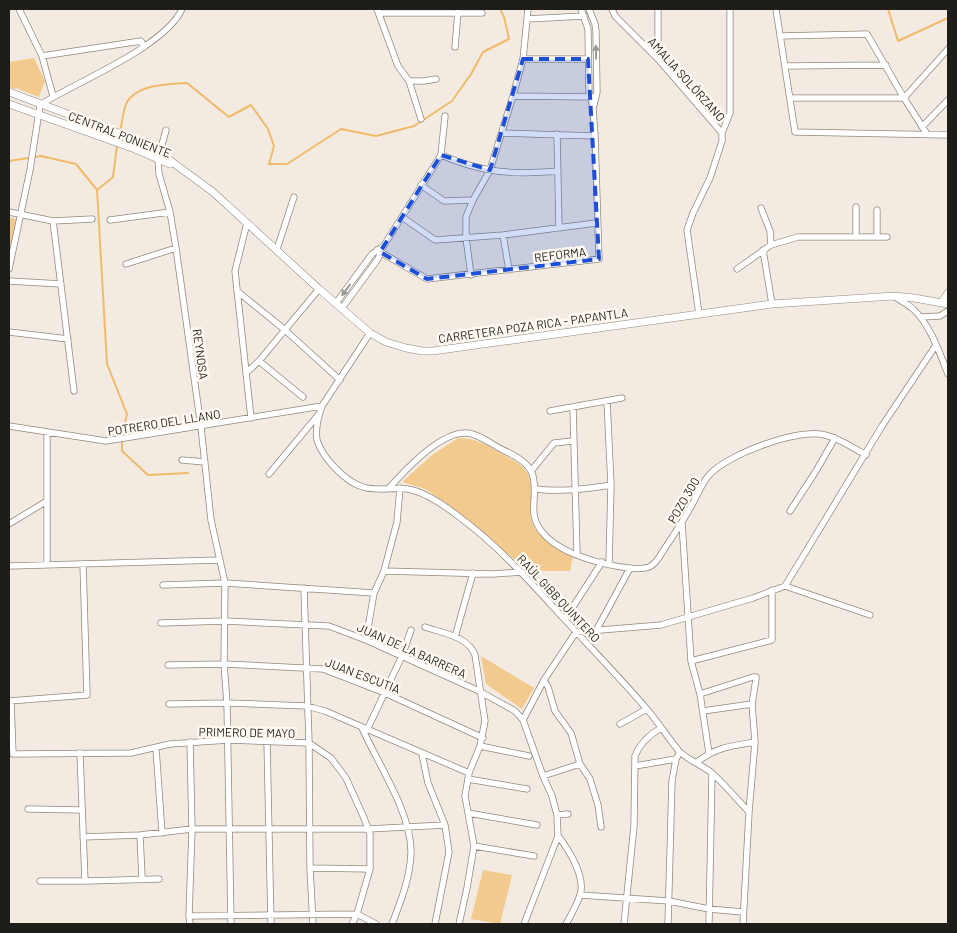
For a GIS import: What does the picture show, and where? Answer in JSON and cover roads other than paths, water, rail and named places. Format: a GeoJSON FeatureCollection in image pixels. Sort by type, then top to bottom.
{"type":"FeatureCollection","features":[{"type":"Feature","properties":{"kind":"main road","name":"CENTRAL PONIENTE"},"geometry":{"type":"LineString","coordinates":[[9,92],[137,140],[158,156],[184,171]]}},
{"type":"Feature","properties":{"kind":"main road","name":"CENTRAL PONIENTE"},"geometry":{"type":"LineString","coordinates":[[9,104],[158,156]]}},
{"type":"Feature","properties":{"kind":"main road","name":"CARRETERA POZA RICA - PAPANTLA"},"geometry":{"type":"LineString","coordinates":[[184,171],[213,192],[370,333],[386,342],[422,351],[772,304],[894,296],[945,303]]}},
{"type":"Feature","properties":{"kind":"main road"},"geometry":{"type":"LineString","coordinates":[[945,303],[948,294]]}},
{"type":"Feature","properties":{"kind":"street"},"geometry":{"type":"LineString","coordinates":[[19,9],[42,56],[53,96]]}},
{"type":"Feature","properties":{"kind":"street"},"geometry":{"type":"LineString","coordinates":[[9,269],[30,170],[40,105],[144,46],[167,30],[182,9]]}},
{"type":"Feature","properties":{"kind":"street"},"geometry":{"type":"LineString","coordinates":[[471,275],[466,238],[466,216],[490,170],[502,133],[523,59],[528,9]]}},
{"type":"Feature","properties":{"kind":"street","name":"REFORMA"},"geometry":{"type":"LineString","coordinates":[[581,9],[588,29],[588,59],[593,97]]}},
{"type":"Feature","properties":{"kind":"street","name":"REFORMA"},"geometry":{"type":"LineString","coordinates":[[380,249],[427,279],[599,259],[596,223],[593,108],[595,24],[589,9]]}},
{"type":"Feature","properties":{"kind":"street","name":"AMALIA SOLÓRZANO"},"geometry":{"type":"LineString","coordinates":[[612,9],[615,16],[658,59],[722,133],[722,140],[710,178],[692,212],[687,230],[699,314]]}},
{"type":"Feature","properties":{"kind":"street"},"geometry":{"type":"LineString","coordinates":[[658,9],[658,59]]}},
{"type":"Feature","properties":{"kind":"street"},"geometry":{"type":"LineString","coordinates":[[722,133],[730,113],[730,9]]}},
{"type":"Feature","properties":{"kind":"street"},"geometry":{"type":"LineString","coordinates":[[776,9],[795,132],[948,135]]}},
{"type":"Feature","properties":{"kind":"street"},"geometry":{"type":"LineString","coordinates":[[421,119],[409,81],[398,66],[378,11],[471,11],[482,13]]}},
{"type":"Feature","properties":{"kind":"street"},"geometry":{"type":"LineString","coordinates":[[454,47],[458,12]]}},
{"type":"Feature","properties":{"kind":"street"},"geometry":{"type":"LineString","coordinates":[[527,19],[584,16]]}},
{"type":"Feature","properties":{"kind":"street"},"geometry":{"type":"LineString","coordinates":[[780,36],[867,34],[927,134]]}},
{"type":"Feature","properties":{"kind":"street"},"geometry":{"type":"LineString","coordinates":[[42,56],[141,41],[144,46]]}},
{"type":"Feature","properties":{"kind":"street"},"geometry":{"type":"LineString","coordinates":[[790,98],[904,98],[948,49]]}},
{"type":"Feature","properties":{"kind":"street"},"geometry":{"type":"LineString","coordinates":[[523,59],[588,59]]}},
{"type":"Feature","properties":{"kind":"street"},"geometry":{"type":"LineString","coordinates":[[785,66],[886,65]]}},
{"type":"Feature","properties":{"kind":"street"},"geometry":{"type":"LineString","coordinates":[[409,81],[436,79]]}},
{"type":"Feature","properties":{"kind":"street"},"geometry":{"type":"LineString","coordinates":[[513,96],[593,97]]}},
{"type":"Feature","properties":{"kind":"street"},"geometry":{"type":"LineString","coordinates":[[922,127],[948,100]]}},
{"type":"Feature","properties":{"kind":"street"},"geometry":{"type":"LineString","coordinates":[[339,305],[364,278],[378,259],[380,249],[441,155],[445,116]]}},
{"type":"Feature","properties":{"kind":"street"},"geometry":{"type":"LineString","coordinates":[[158,156],[166,130]]}},
{"type":"Feature","properties":{"kind":"street"},"geometry":{"type":"LineString","coordinates":[[502,133],[595,136]]}},
{"type":"Feature","properties":{"kind":"street"},"geometry":{"type":"LineString","coordinates":[[557,134],[559,226]]}},
{"type":"Feature","properties":{"kind":"street"},"geometry":{"type":"LineString","coordinates":[[441,155],[464,165],[490,170],[523,174],[558,171]]}},
{"type":"Feature","properties":{"kind":"street","name":"REYNOSA"},"geometry":{"type":"LineString","coordinates":[[158,156],[159,174],[170,212],[176,248],[201,427],[211,520],[224,583],[224,664],[228,740],[231,924]]}},
{"type":"Feature","properties":{"kind":"street"},"geometry":{"type":"LineString","coordinates":[[421,185],[444,201],[473,200]]}},
{"type":"Feature","properties":{"kind":"street"},"geometry":{"type":"LineString","coordinates":[[277,250],[294,197]]}},
{"type":"Feature","properties":{"kind":"street"},"geometry":{"type":"LineString","coordinates":[[856,207],[856,237]]}},
{"type":"Feature","properties":{"kind":"street"},"geometry":{"type":"LineString","coordinates":[[761,208],[770,231],[771,245]]}},
{"type":"Feature","properties":{"kind":"street"},"geometry":{"type":"LineString","coordinates":[[877,210],[877,237]]}},
{"type":"Feature","properties":{"kind":"street"},"geometry":{"type":"LineString","coordinates":[[9,212],[53,221],[92,219]]}},
{"type":"Feature","properties":{"kind":"street"},"geometry":{"type":"LineString","coordinates":[[110,220],[170,212]]}},
{"type":"Feature","properties":{"kind":"street"},"geometry":{"type":"LineString","coordinates":[[402,217],[436,240],[504,235],[559,226],[596,223]]}},
{"type":"Feature","properties":{"kind":"street"},"geometry":{"type":"LineString","coordinates":[[53,221],[74,391]]}},
{"type":"Feature","properties":{"kind":"street"},"geometry":{"type":"LineString","coordinates":[[247,223],[235,271],[251,418]]}},
{"type":"Feature","properties":{"kind":"street"},"geometry":{"type":"LineString","coordinates":[[504,235],[509,270]]}},
{"type":"Feature","properties":{"kind":"street"},"geometry":{"type":"LineString","coordinates":[[737,270],[771,245],[798,237],[887,237]]}},
{"type":"Feature","properties":{"kind":"street"},"geometry":{"type":"LineString","coordinates":[[126,264],[176,248]]}},
{"type":"Feature","properties":{"kind":"street"},"geometry":{"type":"LineString","coordinates":[[339,305],[372,254],[380,249]]}},
{"type":"Feature","properties":{"kind":"street"},"geometry":{"type":"LineString","coordinates":[[763,250],[772,304]]}},
{"type":"Feature","properties":{"kind":"street"},"geometry":{"type":"LineString","coordinates":[[358,274],[364,278]]}},
{"type":"Feature","properties":{"kind":"street"},"geometry":{"type":"LineString","coordinates":[[9,280],[61,284]]}},
{"type":"Feature","properties":{"kind":"street"},"geometry":{"type":"LineString","coordinates":[[246,373],[259,361],[320,289]]}},
{"type":"Feature","properties":{"kind":"street"},"geometry":{"type":"LineString","coordinates":[[237,291],[285,330],[340,380]]}},
{"type":"Feature","properties":{"kind":"street"},"geometry":{"type":"LineString","coordinates":[[894,296],[912,308],[921,317],[936,345],[948,374]]}},
{"type":"Feature","properties":{"kind":"street"},"geometry":{"type":"LineString","coordinates":[[921,317],[940,316],[948,311]]}},
{"type":"Feature","properties":{"kind":"street"},"geometry":{"type":"LineString","coordinates":[[9,332],[68,339]]}},
{"type":"Feature","properties":{"kind":"street"},"geometry":{"type":"LineString","coordinates":[[366,640],[374,593],[384,571],[396,522],[400,488],[364,488],[344,477],[325,454],[317,440],[316,428],[322,406],[370,333]]}},
{"type":"Feature","properties":{"kind":"street"},"geometry":{"type":"LineString","coordinates":[[785,586],[882,426],[936,345]]}},
{"type":"Feature","properties":{"kind":"street"},"geometry":{"type":"LineString","coordinates":[[259,361],[303,397]]}},
{"type":"Feature","properties":{"kind":"street"},"geometry":{"type":"LineString","coordinates":[[550,410],[622,398]]}},
{"type":"Feature","properties":{"kind":"street"},"geometry":{"type":"LineString","coordinates":[[565,619],[606,563],[611,485],[607,401]]}},
{"type":"Feature","properties":{"kind":"street","name":"POTRERO DEL LLANO"},"geometry":{"type":"LineString","coordinates":[[9,426],[106,441],[322,406]]}},
{"type":"Feature","properties":{"kind":"street"},"geometry":{"type":"LineString","coordinates":[[573,407],[577,554]]}},
{"type":"Feature","properties":{"kind":"street"},"geometry":{"type":"LineString","coordinates":[[269,474],[320,413]]}},
{"type":"Feature","properties":{"kind":"street"},"geometry":{"type":"LineString","coordinates":[[47,432],[47,565]]}},
{"type":"Feature","properties":{"kind":"street"},"geometry":{"type":"LineString","coordinates":[[390,487],[405,470],[443,440],[452,434],[462,433],[472,434],[512,454],[531,471],[535,489],[575,491],[611,485]]}},
{"type":"Feature","properties":{"kind":"street","name":"POZO 300"},"geometry":{"type":"LineString","coordinates":[[535,489],[532,510],[534,523],[544,535],[559,547],[606,563],[630,568],[650,567],[682,523],[709,474],[730,459],[750,449],[806,434],[824,434],[866,455]]}},
{"type":"Feature","properties":{"kind":"street"},"geometry":{"type":"LineString","coordinates":[[790,511],[835,438]]}},
{"type":"Feature","properties":{"kind":"street"},"geometry":{"type":"LineString","coordinates":[[531,471],[554,443],[573,440]]}},
{"type":"Feature","properties":{"kind":"street"},"geometry":{"type":"LineString","coordinates":[[182,460],[205,462]]}},
{"type":"Feature","properties":{"kind":"street","name":"RAÚL GIBB QUINTERO"},"geometry":{"type":"LineString","coordinates":[[400,488],[414,491],[458,515],[522,572],[647,709],[680,752]]}},
{"type":"Feature","properties":{"kind":"street"},"geometry":{"type":"LineString","coordinates":[[9,524],[47,501]]}},
{"type":"Feature","properties":{"kind":"street"},"geometry":{"type":"LineString","coordinates":[[682,523],[691,662],[700,694],[709,753]]}},
{"type":"Feature","properties":{"kind":"street"},"geometry":{"type":"LineString","coordinates":[[9,566],[219,560]]}},
{"type":"Feature","properties":{"kind":"street"},"geometry":{"type":"LineString","coordinates":[[10,701],[87,696],[83,564]]}},
{"type":"Feature","properties":{"kind":"street"},"geometry":{"type":"LineString","coordinates":[[597,629],[630,568]]}},
{"type":"Feature","properties":{"kind":"street"},"geometry":{"type":"LineString","coordinates":[[384,571],[522,572]]}},
{"type":"Feature","properties":{"kind":"street"},"geometry":{"type":"LineString","coordinates":[[455,637],[473,573]]}},
{"type":"Feature","properties":{"kind":"street"},"geometry":{"type":"LineString","coordinates":[[162,585],[224,583],[374,593]]}},
{"type":"Feature","properties":{"kind":"street"},"geometry":{"type":"LineString","coordinates":[[524,924],[558,836],[557,815],[552,796],[523,720],[544,680],[576,632],[661,625],[754,598],[785,586],[870,615]]}},
{"type":"Feature","properties":{"kind":"street"},"geometry":{"type":"LineString","coordinates":[[304,588],[313,924]]}},
{"type":"Feature","properties":{"kind":"street"},"geometry":{"type":"LineString","coordinates":[[691,662],[772,640],[772,590]]}},
{"type":"Feature","properties":{"kind":"street","name":"JUAN DE LA BARRERA"},"geometry":{"type":"LineString","coordinates":[[162,623],[225,621],[329,626],[366,640],[479,691],[515,711],[523,720]]}},
{"type":"Feature","properties":{"kind":"street"},"geometry":{"type":"LineString","coordinates":[[425,627],[455,637],[472,648],[475,655],[485,721],[483,738],[468,776],[465,796],[474,846],[459,924]]}},
{"type":"Feature","properties":{"kind":"street"},"geometry":{"type":"LineString","coordinates":[[364,729],[402,656],[411,630]]}},
{"type":"Feature","properties":{"kind":"street","name":"JUAN ESCUTIA"},"geometry":{"type":"LineString","coordinates":[[168,665],[224,664],[323,669],[384,693],[483,738]]}},
{"type":"Feature","properties":{"kind":"street"},"geometry":{"type":"LineString","coordinates":[[700,694],[756,677],[752,704],[755,742],[743,924]]}},
{"type":"Feature","properties":{"kind":"street"},"geometry":{"type":"LineString","coordinates":[[544,680],[548,686],[555,712],[571,733],[580,764],[590,779],[598,805],[601,827]]}},
{"type":"Feature","properties":{"kind":"street","name":"PRIMERO DE MAYO"},"geometry":{"type":"LineString","coordinates":[[10,701],[13,754],[132,753],[170,744],[228,740],[309,743],[332,758],[346,778],[368,829],[371,857],[370,868],[357,914],[352,924]]}},
{"type":"Feature","properties":{"kind":"street"},"geometry":{"type":"LineString","coordinates":[[169,704],[227,703],[307,706],[325,711],[468,776],[527,789]]}},
{"type":"Feature","properties":{"kind":"street"},"geometry":{"type":"LineString","coordinates":[[703,712],[752,704]]}},
{"type":"Feature","properties":{"kind":"street"},"geometry":{"type":"LineString","coordinates":[[620,724],[647,709]]}},
{"type":"Feature","properties":{"kind":"street"},"geometry":{"type":"LineString","coordinates":[[624,924],[634,826],[635,756],[639,746],[650,735],[661,728]]}},
{"type":"Feature","properties":{"kind":"street"},"geometry":{"type":"LineString","coordinates":[[364,729],[402,809],[411,853],[405,890],[392,924]]}},
{"type":"Feature","properties":{"kind":"street"},"geometry":{"type":"LineString","coordinates":[[190,742],[192,829],[190,924]]}},
{"type":"Feature","properties":{"kind":"street"},"geometry":{"type":"LineString","coordinates":[[267,742],[272,924]]}},
{"type":"Feature","properties":{"kind":"street"},"geometry":{"type":"LineString","coordinates":[[697,762],[709,753],[724,747],[755,742]]}},
{"type":"Feature","properties":{"kind":"street"},"geometry":{"type":"LineString","coordinates":[[480,746],[529,756]]}},
{"type":"Feature","properties":{"kind":"street"},"geometry":{"type":"LineString","coordinates":[[156,748],[162,833]]}},
{"type":"Feature","properties":{"kind":"street"},"geometry":{"type":"LineString","coordinates":[[668,924],[672,781],[676,760],[680,752],[712,773],[749,812]]}},
{"type":"Feature","properties":{"kind":"street"},"geometry":{"type":"LineString","coordinates":[[80,753],[85,881]]}},
{"type":"Feature","properties":{"kind":"street"},"geometry":{"type":"LineString","coordinates":[[422,754],[428,783],[445,825],[449,852],[435,924]]}},
{"type":"Feature","properties":{"kind":"street"},"geometry":{"type":"LineString","coordinates":[[635,766],[676,760]]}},
{"type":"Feature","properties":{"kind":"street"},"geometry":{"type":"LineString","coordinates":[[543,776],[580,764]]}},
{"type":"Feature","properties":{"kind":"street"},"geometry":{"type":"LineString","coordinates":[[709,924],[712,773]]}},
{"type":"Feature","properties":{"kind":"street"},"geometry":{"type":"LineString","coordinates":[[28,809],[82,810]]}},
{"type":"Feature","properties":{"kind":"street"},"geometry":{"type":"LineString","coordinates":[[468,813],[537,825]]}},
{"type":"Feature","properties":{"kind":"street"},"geometry":{"type":"LineString","coordinates":[[557,815],[568,814]]}},
{"type":"Feature","properties":{"kind":"street"},"geometry":{"type":"LineString","coordinates":[[83,837],[140,835],[192,829],[368,829],[445,825]]}},
{"type":"Feature","properties":{"kind":"street"},"geometry":{"type":"LineString","coordinates":[[140,835],[142,878]]}},
{"type":"Feature","properties":{"kind":"street"},"geometry":{"type":"LineString","coordinates":[[558,836],[570,851],[580,879],[580,895],[566,924]]}},
{"type":"Feature","properties":{"kind":"street"},"geometry":{"type":"LineString","coordinates":[[474,846],[534,856]]}},
{"type":"Feature","properties":{"kind":"street"},"geometry":{"type":"LineString","coordinates":[[310,868],[370,868]]}},
{"type":"Feature","properties":{"kind":"street"},"geometry":{"type":"LineString","coordinates":[[40,881],[159,878]]}},
{"type":"Feature","properties":{"kind":"street"},"geometry":{"type":"LineString","coordinates":[[580,895],[669,901],[743,912]]}},
{"type":"Feature","properties":{"kind":"street"},"geometry":{"type":"LineString","coordinates":[[189,916],[357,914],[376,924]]}},
{"type":"Feature","properties":{"kind":"waterway"},"geometry":{"type":"LineString","coordinates":[[120,132],[126,104],[137,92],[153,86],[187,83],[229,117],[251,105],[268,129],[274,146],[269,164],[287,164],[341,129],[376,136],[414,126],[452,101],[471,74],[483,52],[509,39],[504,17],[500,9]]}},
{"type":"Feature","properties":{"kind":"waterway"},"geometry":{"type":"LineString","coordinates":[[888,9],[898,41],[948,18]]}},
{"type":"Feature","properties":{"kind":"waterway"},"geometry":{"type":"LineString","coordinates":[[97,190],[113,177],[117,146]]}},
{"type":"Feature","properties":{"kind":"waterway"},"geometry":{"type":"LineString","coordinates":[[9,161],[41,156],[76,164],[97,190],[107,364],[127,414],[122,436]]}},
{"type":"Feature","properties":{"kind":"waterway"},"geometry":{"type":"LineString","coordinates":[[122,441],[122,451],[148,475],[188,473]]}}]}
